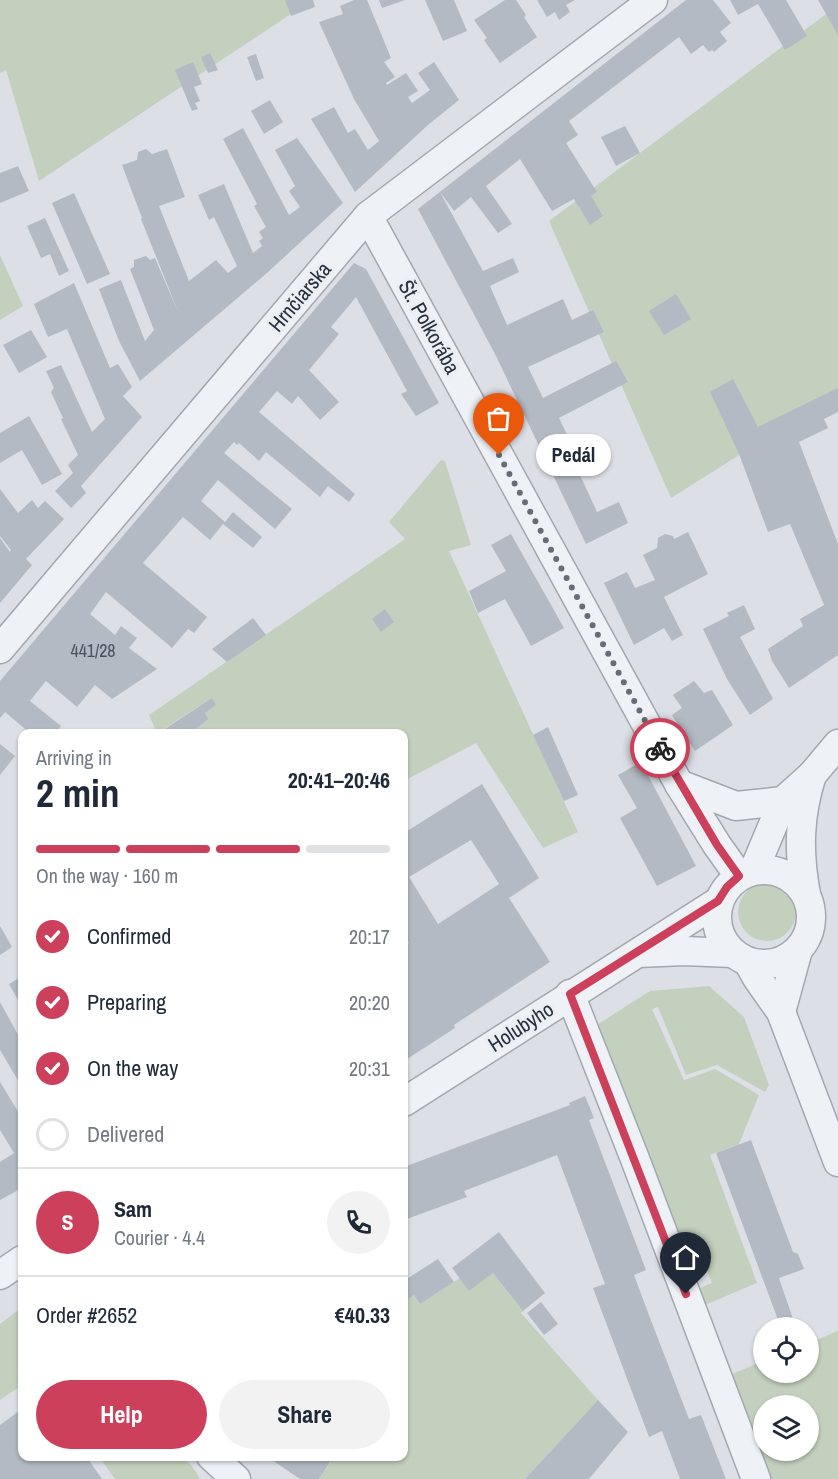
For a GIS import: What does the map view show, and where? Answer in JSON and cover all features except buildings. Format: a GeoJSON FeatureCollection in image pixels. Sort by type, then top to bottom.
{"type":"FeatureCollection","features":[{"type":"Feature","properties":{"kind":"street","name":"Hrnčiarska"},"geometry":{"type":"LineString","coordinates":[[0,649],[368,216],[653,0]]}},
{"type":"Feature","properties":{"kind":"street","name":"Št. Polkorába"},"geometry":{"type":"LineString","coordinates":[[368,216],[679,784],[717,845],[747,873]]}},
{"type":"Feature","properties":{"kind":"street"},"geometry":{"type":"LineString","coordinates":[[747,873],[783,801],[812,775],[838,744]]}},
{"type":"Feature","properties":{"kind":"street"},"geometry":{"type":"LineString","coordinates":[[740,957],[759,964],[780,962],[798,950],[805,941],[811,920],[800,850],[800,829],[803,807],[812,775]]}},
{"type":"Feature","properties":{"kind":"street"},"geometry":{"type":"LineString","coordinates":[[679,784],[736,806],[783,801]]}},
{"type":"Feature","properties":{"kind":"street"},"geometry":{"type":"LineString","coordinates":[[806,894],[789,877],[766,869],[747,873],[727,887],[718,901],[717,923],[719,934],[757,978],[781,1012],[838,1162]]}},
{"type":"Feature","properties":{"kind":"street","name":"Holubyho"},"geometry":{"type":"LineString","coordinates":[[408,1099],[718,901]]}},
{"type":"Feature","properties":{"kind":"street"},"geometry":{"type":"LineString","coordinates":[[781,1012],[798,950]]}},
{"type":"Feature","properties":{"kind":"street","name":"Holubyho"},"geometry":{"type":"LineString","coordinates":[[638,953],[686,951],[740,957]]}},
{"type":"Feature","properties":{"kind":"street"},"geometry":{"type":"LineString","coordinates":[[570,994],[756,1479]]}},
{"type":"Feature","properties":{"kind":"street"},"geometry":{"type":"LineString","coordinates":[[0,1275],[18,1263]]}},
{"type":"Feature","properties":{"kind":"street"},"geometry":{"type":"LineString","coordinates":[[217,1461],[236,1479]]}},
{"type":"Feature","properties":{"kind":"green space"},"geometry":{"type":"Polygon","coordinates":[[[0,0],[312,0],[39,181],[6,70],[0,73],[0,0]]]}},
{"type":"Feature","properties":{"kind":"green space"},"geometry":{"type":"Polygon","coordinates":[[[838,5],[838,393],[671,498],[549,221],[838,5]]]}},
{"type":"Feature","properties":{"kind":"green space"},"geometry":{"type":"Polygon","coordinates":[[[0,255],[23,306],[0,320],[0,255]]]}},
{"type":"Feature","properties":{"kind":"green space"},"geometry":{"type":"Polygon","coordinates":[[[441,460],[445,461],[471,545],[449,551],[578,832],[543,848],[476,743],[408,779],[408,729],[194,729],[209,719],[205,713],[216,705],[212,698],[163,729],[155,729],[149,715],[405,539],[389,522],[441,460]]]}},
{"type":"Feature","properties":{"kind":"green space"},"geometry":{"type":"Polygon","coordinates":[[[761,883],[773,883],[788,891],[796,906],[796,918],[788,933],[773,941],[761,941],[746,933],[738,918],[738,906],[746,891],[761,883]]]}},
{"type":"Feature","properties":{"kind":"green space"},"geometry":{"type":"Polygon","coordinates":[[[709,986],[744,1017],[769,1085],[765,1092],[717,1065],[686,1075],[658,1007],[652,1009],[684,1080],[715,1069],[759,1095],[739,1144],[710,1155],[757,1283],[700,1307],[694,1290],[712,1283],[694,1239],[676,1245],[592,1028],[650,991],[709,986]]]}},
{"type":"Feature","properties":{"kind":"green space"},"geometry":{"type":"Polygon","coordinates":[[[493,1273],[523,1311],[521,1313],[598,1400],[525,1479],[319,1479],[331,1461],[408,1461],[408,1299],[414,1295],[420,1304],[460,1278],[469,1290],[493,1273]]]}},
{"type":"Feature","properties":{"kind":"green space"},"geometry":{"type":"Polygon","coordinates":[[[18,1312],[18,1388],[0,1400],[0,1324],[18,1312]]]}},
{"type":"Feature","properties":{"kind":"green space"},"geometry":{"type":"Polygon","coordinates":[[[838,1331],[838,1479],[767,1479],[759,1461],[819,1461],[819,1395],[753,1395],[753,1447],[723,1378],[753,1365],[753,1383],[819,1383],[819,1339],[838,1331]]]}},
{"type":"Feature","properties":{"kind":"green space"},"geometry":{"type":"Polygon","coordinates":[[[102,1461],[186,1461],[200,1479],[115,1479],[102,1461]]]}},
{"type":"Feature","properties":{"kind":"way so far"},"geometry":{"type":"LineString","coordinates":[[499,455],[660,748]]}},
{"type":"Feature","properties":{"kind":"place","name":"Pedál"},"geometry":{"type":"Point","coordinates":[499,455]}},
{"type":"Feature","properties":{"kind":"route"},"geometry":{"type":"LineString","coordinates":[[660,748],[679,784],[739,876],[727,887],[718,901],[570,994],[686,1294]]}}]}
